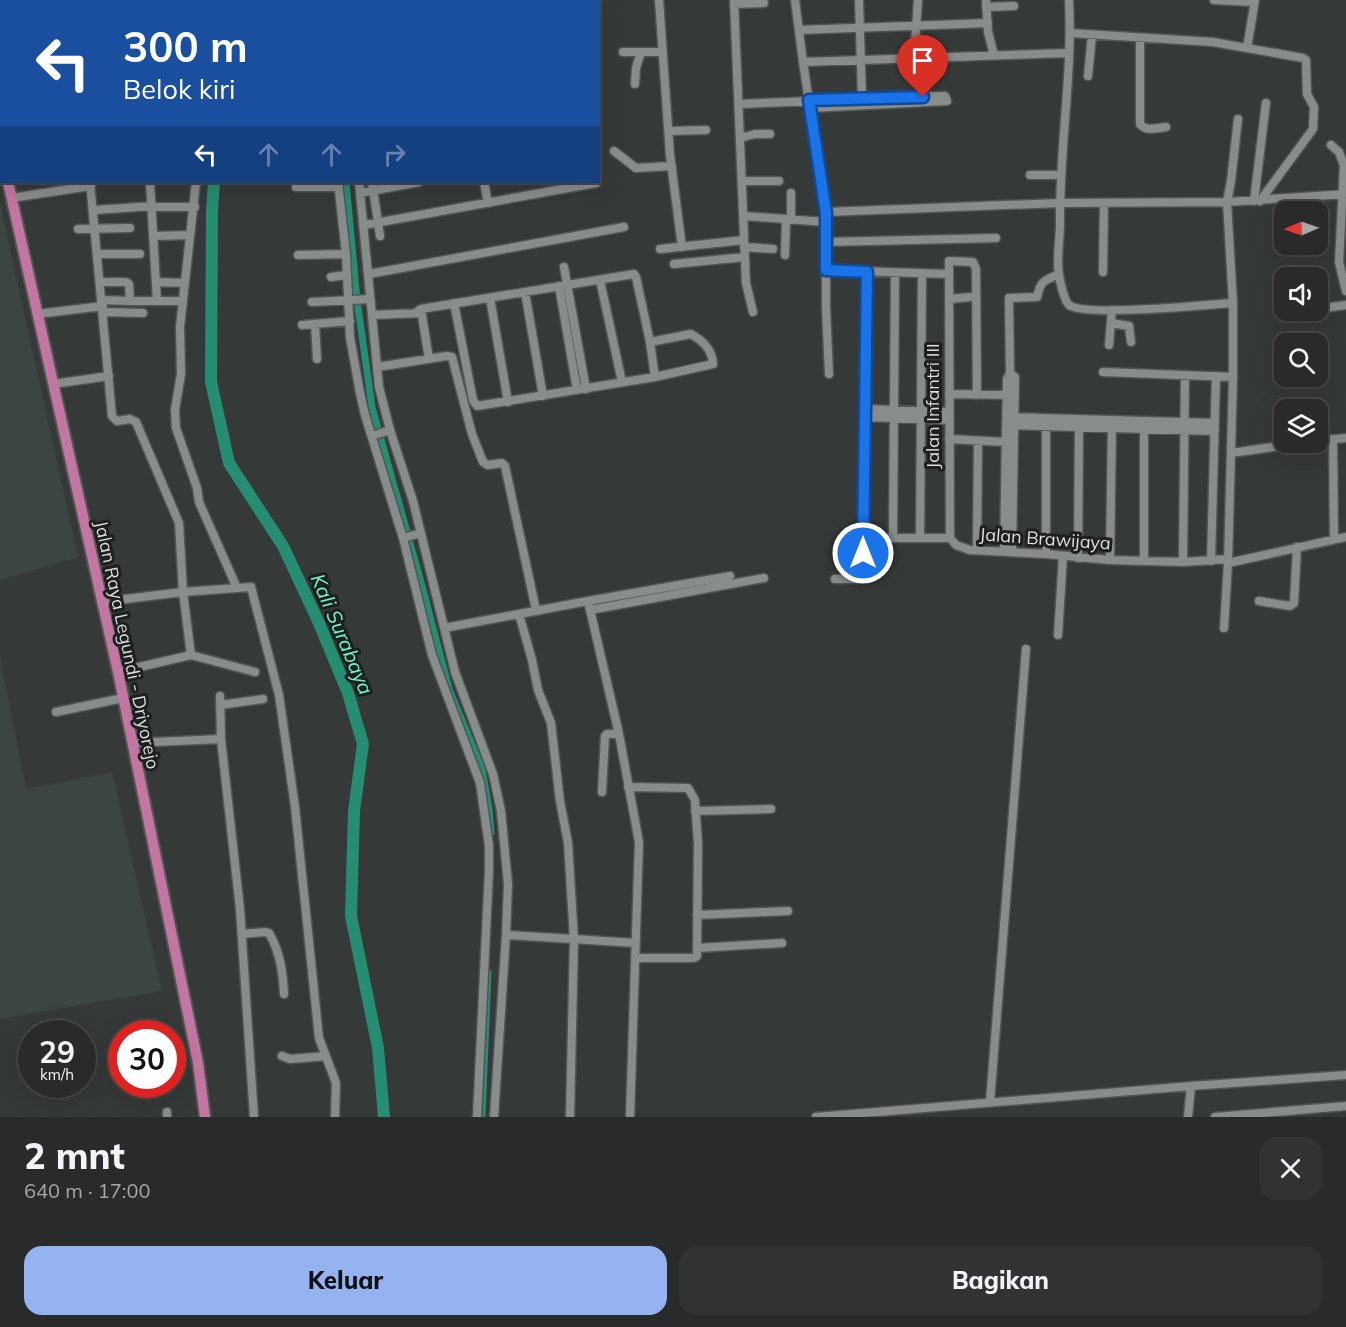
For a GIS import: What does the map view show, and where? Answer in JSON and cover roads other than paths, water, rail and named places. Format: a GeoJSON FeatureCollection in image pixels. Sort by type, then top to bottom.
{"type":"FeatureCollection","features":[{"type":"Feature","properties":{"kind":"main road","name":"Jalan Raya Legundi - Driyorejo"},"geometry":{"type":"LineString","coordinates":[[8,183],[118,672],[198,1063],[205,1117]]}},
{"type":"Feature","properties":{"kind":"street"},"geometry":{"type":"LineString","coordinates":[[659,0],[672,166],[686,246],[692,261]]}},
{"type":"Feature","properties":{"kind":"street"},"geometry":{"type":"LineString","coordinates":[[795,0],[826,217],[829,374]]}},
{"type":"Feature","properties":{"kind":"street"},"geometry":{"type":"LineString","coordinates":[[860,0],[862,99]]}},
{"type":"Feature","properties":{"kind":"street"},"geometry":{"type":"LineString","coordinates":[[916,80],[918,0]]}},
{"type":"Feature","properties":{"kind":"street"},"geometry":{"type":"LineString","coordinates":[[1069,0],[1070,33],[1061,175],[1059,274],[1067,301],[1071,306],[1112,310],[1233,303]]}},
{"type":"Feature","properties":{"kind":"street"},"geometry":{"type":"LineString","coordinates":[[1215,0],[1254,1],[1247,48]]}},
{"type":"Feature","properties":{"kind":"street"},"geometry":{"type":"LineString","coordinates":[[753,312],[747,292],[734,2],[764,3]]}},
{"type":"Feature","properties":{"kind":"street"},"geometry":{"type":"LineString","coordinates":[[994,55],[986,4],[1014,6]]}},
{"type":"Feature","properties":{"kind":"street"},"geometry":{"type":"LineString","coordinates":[[799,30],[988,23]]}},
{"type":"Feature","properties":{"kind":"street"},"geometry":{"type":"LineString","coordinates":[[1070,33],[1213,42],[1306,60],[1306,94],[1314,107],[1315,123],[1311,133],[1257,201]]}},
{"type":"Feature","properties":{"kind":"street"},"geometry":{"type":"LineString","coordinates":[[1088,76],[1092,35]]}},
{"type":"Feature","properties":{"kind":"street"},"geometry":{"type":"LineString","coordinates":[[1140,38],[1140,124],[1143,128],[1148,129],[1166,127]]}},
{"type":"Feature","properties":{"kind":"street"},"geometry":{"type":"LineString","coordinates":[[623,52],[662,52]]}},
{"type":"Feature","properties":{"kind":"street"},"geometry":{"type":"LineString","coordinates":[[635,84],[636,68],[641,52]]}},
{"type":"Feature","properties":{"kind":"street"},"geometry":{"type":"LineString","coordinates":[[803,62],[1068,53]]}},
{"type":"Feature","properties":{"kind":"street"},"geometry":{"type":"LineString","coordinates":[[739,104],[809,104],[879,101],[945,96],[947,101],[879,101],[862,99],[809,104]]}},
{"type":"Feature","properties":{"kind":"street"},"geometry":{"type":"LineString","coordinates":[[1257,201],[1266,103]]}},
{"type":"Feature","properties":{"kind":"street"},"geometry":{"type":"LineString","coordinates":[[1224,628],[1233,377],[1233,303],[1227,202],[1232,181],[1238,119]]}},
{"type":"Feature","properties":{"kind":"street"},"geometry":{"type":"LineString","coordinates":[[669,131],[706,130]]}},
{"type":"Feature","properties":{"kind":"street"},"geometry":{"type":"LineString","coordinates":[[740,138],[755,134],[770,134]]}},
{"type":"Feature","properties":{"kind":"street"},"geometry":{"type":"LineString","coordinates":[[1331,145],[1339,152],[1343,161],[1345,194],[1342,262],[1346,291]]}},
{"type":"Feature","properties":{"kind":"street"},"geometry":{"type":"LineString","coordinates":[[614,151],[636,168],[672,166]]}},
{"type":"Feature","properties":{"kind":"street"},"geometry":{"type":"LineString","coordinates":[[1030,175],[1061,175]]}},
{"type":"Feature","properties":{"kind":"street"},"geometry":{"type":"LineString","coordinates":[[743,180],[779,181]]}},
{"type":"Feature","properties":{"kind":"street"},"geometry":{"type":"LineString","coordinates":[[150,183],[157,301]]}},
{"type":"Feature","properties":{"kind":"street"},"geometry":{"type":"LineString","coordinates":[[196,183],[180,327],[181,374],[176,428],[194,477],[199,502],[237,588]]}},
{"type":"Feature","properties":{"kind":"street"},"geometry":{"type":"LineString","coordinates":[[359,183],[379,387],[388,431],[413,501],[418,534],[444,627],[446,649],[493,774],[477,1117]]}},
{"type":"Feature","properties":{"kind":"street"},"geometry":{"type":"LineString","coordinates":[[360,193],[373,186],[407,183]]}},
{"type":"Feature","properties":{"kind":"street"},"geometry":{"type":"LineString","coordinates":[[484,183],[488,203]]}},
{"type":"Feature","properties":{"kind":"street"},"geometry":{"type":"LineString","coordinates":[[364,225],[596,183]]}},
{"type":"Feature","properties":{"kind":"street"},"geometry":{"type":"LineString","coordinates":[[11,198],[90,184],[96,227],[112,416],[117,421],[130,419],[136,422],[179,523],[183,592],[192,655]]}},
{"type":"Feature","properties":{"kind":"street"},"geometry":{"type":"LineString","coordinates":[[296,187],[338,184],[346,254],[350,337],[360,393],[404,537],[433,654],[478,777],[492,812],[503,830],[508,884],[494,1117]]}},
{"type":"Feature","properties":{"kind":"street"},"geometry":{"type":"LineString","coordinates":[[373,186],[380,236]]}},
{"type":"Feature","properties":{"kind":"street"},"geometry":{"type":"LineString","coordinates":[[785,255],[791,193]]}},
{"type":"Feature","properties":{"kind":"street"},"geometry":{"type":"LineString","coordinates":[[744,216],[789,219],[1060,204],[1257,201],[1345,194]]}},
{"type":"Feature","properties":{"kind":"street"},"geometry":{"type":"LineString","coordinates":[[1103,272],[1104,203]]}},
{"type":"Feature","properties":{"kind":"street"},"geometry":{"type":"LineString","coordinates":[[94,210],[153,206],[195,207]]}},
{"type":"Feature","properties":{"kind":"street"},"geometry":{"type":"LineString","coordinates":[[369,274],[624,227]]}},
{"type":"Feature","properties":{"kind":"street"},"geometry":{"type":"LineString","coordinates":[[78,229],[130,228]]}},
{"type":"Feature","properties":{"kind":"street"},"geometry":{"type":"LineString","coordinates":[[154,236],[190,236]]}},
{"type":"Feature","properties":{"kind":"street"},"geometry":{"type":"LineString","coordinates":[[826,242],[996,238]]}},
{"type":"Feature","properties":{"kind":"street"},"geometry":{"type":"LineString","coordinates":[[660,249],[744,243],[773,249]]}},
{"type":"Feature","properties":{"kind":"street"},"geometry":{"type":"LineString","coordinates":[[98,254],[140,255]]}},
{"type":"Feature","properties":{"kind":"street"},"geometry":{"type":"LineString","coordinates":[[298,255],[346,254]]}},
{"type":"Feature","properties":{"kind":"street"},"geometry":{"type":"LineString","coordinates":[[674,264],[745,257]]}},
{"type":"Feature","properties":{"kind":"street"},"geometry":{"type":"LineString","coordinates":[[826,270],[948,274],[950,261],[974,264],[977,395]]}},
{"type":"Feature","properties":{"kind":"street"},"geometry":{"type":"LineString","coordinates":[[564,267],[563,286],[581,389]]}},
{"type":"Feature","properties":{"kind":"street"},"geometry":{"type":"LineString","coordinates":[[835,579],[860,577],[863,567],[867,272]]}},
{"type":"Feature","properties":{"kind":"street"},"geometry":{"type":"LineString","coordinates":[[893,537],[895,273]]}},
{"type":"Feature","properties":{"kind":"street"},"geometry":{"type":"LineString","coordinates":[[920,538],[922,274]]}},
{"type":"Feature","properties":{"kind":"street","name":"Jalan Infantri III"},"geometry":{"type":"LineString","coordinates":[[948,274],[950,538]]}},
{"type":"Feature","properties":{"kind":"street"},"geometry":{"type":"LineString","coordinates":[[1008,551],[1011,395],[1007,380],[1010,373],[1009,297],[1037,297],[1042,282],[1059,274]]}},
{"type":"Feature","properties":{"kind":"street"},"geometry":{"type":"LineString","coordinates":[[331,277],[346,275]]}},
{"type":"Feature","properties":{"kind":"street"},"geometry":{"type":"LineString","coordinates":[[372,315],[419,311],[635,275],[650,342],[655,377]]}},
{"type":"Feature","properties":{"kind":"street"},"geometry":{"type":"LineString","coordinates":[[600,280],[622,382]]}},
{"type":"Feature","properties":{"kind":"street"},"geometry":{"type":"LineString","coordinates":[[100,282],[129,282],[130,301]]}},
{"type":"Feature","properties":{"kind":"street"},"geometry":{"type":"LineString","coordinates":[[156,282],[185,283]]}},
{"type":"Feature","properties":{"kind":"street"},"geometry":{"type":"LineString","coordinates":[[525,292],[543,396]]}},
{"type":"Feature","properties":{"kind":"street"},"geometry":{"type":"LineString","coordinates":[[312,302],[369,296]]}},
{"type":"Feature","properties":{"kind":"street"},"geometry":{"type":"LineString","coordinates":[[949,299],[970,297]]}},
{"type":"Feature","properties":{"kind":"street"},"geometry":{"type":"LineString","coordinates":[[490,298],[508,402]]}},
{"type":"Feature","properties":{"kind":"street"},"geometry":{"type":"LineString","coordinates":[[36,314],[130,301],[183,301]]}},
{"type":"Feature","properties":{"kind":"street"},"geometry":{"type":"LineString","coordinates":[[455,305],[475,404],[478,406],[655,377],[711,366],[713,362],[706,345],[691,334],[650,342]]}},
{"type":"Feature","properties":{"kind":"street"},"geometry":{"type":"LineString","coordinates":[[1328,307],[1346,305]]}},
{"type":"Feature","properties":{"kind":"street"},"geometry":{"type":"LineString","coordinates":[[103,306],[143,313]]}},
{"type":"Feature","properties":{"kind":"street"},"geometry":{"type":"LineString","coordinates":[[1109,345],[1112,310]]}},
{"type":"Feature","properties":{"kind":"street"},"geometry":{"type":"LineString","coordinates":[[419,311],[429,359]]}},
{"type":"Feature","properties":{"kind":"street"},"geometry":{"type":"LineString","coordinates":[[302,325],[350,321]]}},
{"type":"Feature","properties":{"kind":"street"},"geometry":{"type":"LineString","coordinates":[[1111,323],[1130,326],[1131,342]]}},
{"type":"Feature","properties":{"kind":"street"},"geometry":{"type":"LineString","coordinates":[[315,324],[317,359]]}},
{"type":"Feature","properties":{"kind":"street"},"geometry":{"type":"LineString","coordinates":[[377,367],[452,357],[472,434],[483,462],[488,465],[502,463],[504,465],[536,610]]}},
{"type":"Feature","properties":{"kind":"street"},"geometry":{"type":"LineString","coordinates":[[1103,372],[1233,377]]}},
{"type":"Feature","properties":{"kind":"street"},"geometry":{"type":"LineString","coordinates":[[53,384],[109,376]]}},
{"type":"Feature","properties":{"kind":"street"},"geometry":{"type":"LineString","coordinates":[[1183,562],[1185,376]]}},
{"type":"Feature","properties":{"kind":"street"},"geometry":{"type":"LineString","coordinates":[[1211,561],[1216,376]]}},
{"type":"Feature","properties":{"kind":"street"},"geometry":{"type":"LineString","coordinates":[[949,394],[1011,395]]}},
{"type":"Feature","properties":{"kind":"street"},"geometry":{"type":"LineString","coordinates":[[866,413],[949,416]]}},
{"type":"Feature","properties":{"kind":"street"},"geometry":{"type":"LineString","coordinates":[[1010,421],[1215,427]]}},
{"type":"Feature","properties":{"kind":"street"},"geometry":{"type":"LineString","coordinates":[[1008,551],[1006,442],[1010,421]]}},
{"type":"Feature","properties":{"kind":"street"},"geometry":{"type":"LineString","coordinates":[[1046,422],[1046,554]]}},
{"type":"Feature","properties":{"kind":"street"},"geometry":{"type":"LineString","coordinates":[[1077,558],[1079,423]]}},
{"type":"Feature","properties":{"kind":"street"},"geometry":{"type":"LineString","coordinates":[[1110,560],[1112,424]]}},
{"type":"Feature","properties":{"kind":"street"},"geometry":{"type":"LineString","coordinates":[[1143,561],[1144,425]]}},
{"type":"Feature","properties":{"kind":"street"},"geometry":{"type":"LineString","coordinates":[[374,436],[388,431]]}},
{"type":"Feature","properties":{"kind":"street"},"geometry":{"type":"LineString","coordinates":[[1328,440],[1346,438]]}},
{"type":"Feature","properties":{"kind":"street"},"geometry":{"type":"LineString","coordinates":[[949,439],[1006,442]]}},
{"type":"Feature","properties":{"kind":"street"},"geometry":{"type":"LineString","coordinates":[[1333,439],[1334,538]]}},
{"type":"Feature","properties":{"kind":"street"},"geometry":{"type":"LineString","coordinates":[[977,550],[978,441]]}},
{"type":"Feature","properties":{"kind":"street"},"geometry":{"type":"LineString","coordinates":[[1231,453],[1274,447]]}},
{"type":"Feature","properties":{"kind":"street"},"geometry":{"type":"LineString","coordinates":[[404,537],[418,534]]}},
{"type":"Feature","properties":{"kind":"street","name":"Jalan Brawijaya"},"geometry":{"type":"LineString","coordinates":[[863,538],[950,538],[963,548],[977,550],[1110,560],[1183,562],[1228,561],[1346,537]]}},
{"type":"Feature","properties":{"kind":"street"},"geometry":{"type":"LineString","coordinates":[[1259,601],[1290,606],[1294,603],[1297,547]]}},
{"type":"Feature","properties":{"kind":"street"},"geometry":{"type":"LineString","coordinates":[[1058,635],[1063,556]]}},
{"type":"Feature","properties":{"kind":"street"},"geometry":{"type":"LineString","coordinates":[[589,606],[730,576]]}},
{"type":"Feature","properties":{"kind":"street"},"geometry":{"type":"LineString","coordinates":[[444,627],[536,610],[589,606],[765,578]]}},
{"type":"Feature","properties":{"kind":"street"},"geometry":{"type":"LineString","coordinates":[[101,602],[183,592],[252,588],[279,695],[295,807],[319,1038],[336,1083],[335,1117]]}},
{"type":"Feature","properties":{"kind":"street"},"geometry":{"type":"LineString","coordinates":[[589,606],[619,734],[639,842],[635,943],[638,958],[630,1117]]}},
{"type":"Feature","properties":{"kind":"street"},"geometry":{"type":"LineString","coordinates":[[519,614],[538,690],[550,723],[568,843],[574,939],[570,1117]]}},
{"type":"Feature","properties":{"kind":"street"},"geometry":{"type":"LineString","coordinates":[[433,654],[446,649]]}},
{"type":"Feature","properties":{"kind":"street"},"geometry":{"type":"LineString","coordinates":[[990,1102],[1026,649]]}},
{"type":"Feature","properties":{"kind":"street"},"geometry":{"type":"LineString","coordinates":[[118,672],[192,655],[255,672]]}},
{"type":"Feature","properties":{"kind":"street"},"geometry":{"type":"LineString","coordinates":[[57,712],[123,698]]}},
{"type":"Feature","properties":{"kind":"street"},"geometry":{"type":"LineString","coordinates":[[254,1117],[242,934],[221,739],[220,701],[263,699]]}},
{"type":"Feature","properties":{"kind":"street"},"geometry":{"type":"LineString","coordinates":[[602,792],[605,736],[619,734]]}},
{"type":"Feature","properties":{"kind":"street"},"geometry":{"type":"LineString","coordinates":[[132,743],[221,739]]}},
{"type":"Feature","properties":{"kind":"street"},"geometry":{"type":"LineString","coordinates":[[630,787],[687,788],[694,797],[698,844],[697,956],[694,958],[638,958]]}},
{"type":"Feature","properties":{"kind":"street"},"geometry":{"type":"LineString","coordinates":[[696,811],[771,809]]}},
{"type":"Feature","properties":{"kind":"street"},"geometry":{"type":"LineString","coordinates":[[489,832],[503,830]]}},
{"type":"Feature","properties":{"kind":"street"},"geometry":{"type":"LineString","coordinates":[[697,915],[788,911]]}},
{"type":"Feature","properties":{"kind":"street"},"geometry":{"type":"LineString","coordinates":[[242,934],[269,933],[279,957],[284,994]]}},
{"type":"Feature","properties":{"kind":"street"},"geometry":{"type":"LineString","coordinates":[[506,935],[635,943]]}},
{"type":"Feature","properties":{"kind":"street"},"geometry":{"type":"LineString","coordinates":[[697,948],[782,943]]}},
{"type":"Feature","properties":{"kind":"street"},"geometry":{"type":"LineString","coordinates":[[282,1056],[290,1059],[326,1056]]}},
{"type":"Feature","properties":{"kind":"street"},"geometry":{"type":"LineString","coordinates":[[816,1117],[1346,1075]]}},
{"type":"Feature","properties":{"kind":"street"},"geometry":{"type":"LineString","coordinates":[[1188,1117],[1191,1086]]}},
{"type":"Feature","properties":{"kind":"street"},"geometry":{"type":"LineString","coordinates":[[1215,1117],[1346,1106]]}},
{"type":"Feature","properties":{"kind":"waterway","name":"Kali Surabaya"},"geometry":{"type":"LineString","coordinates":[[214,183],[211,382],[229,463],[283,546],[348,693],[363,744],[354,811],[351,916],[378,1048],[384,1117]]}},
{"type":"Feature","properties":{"kind":"waterway"},"geometry":{"type":"LineString","coordinates":[[346,183],[357,300],[372,407],[449,689],[482,769],[491,833]]}},
{"type":"Feature","properties":{"kind":"waterway"},"geometry":{"type":"LineString","coordinates":[[482,1117],[488,973]]}}]}
